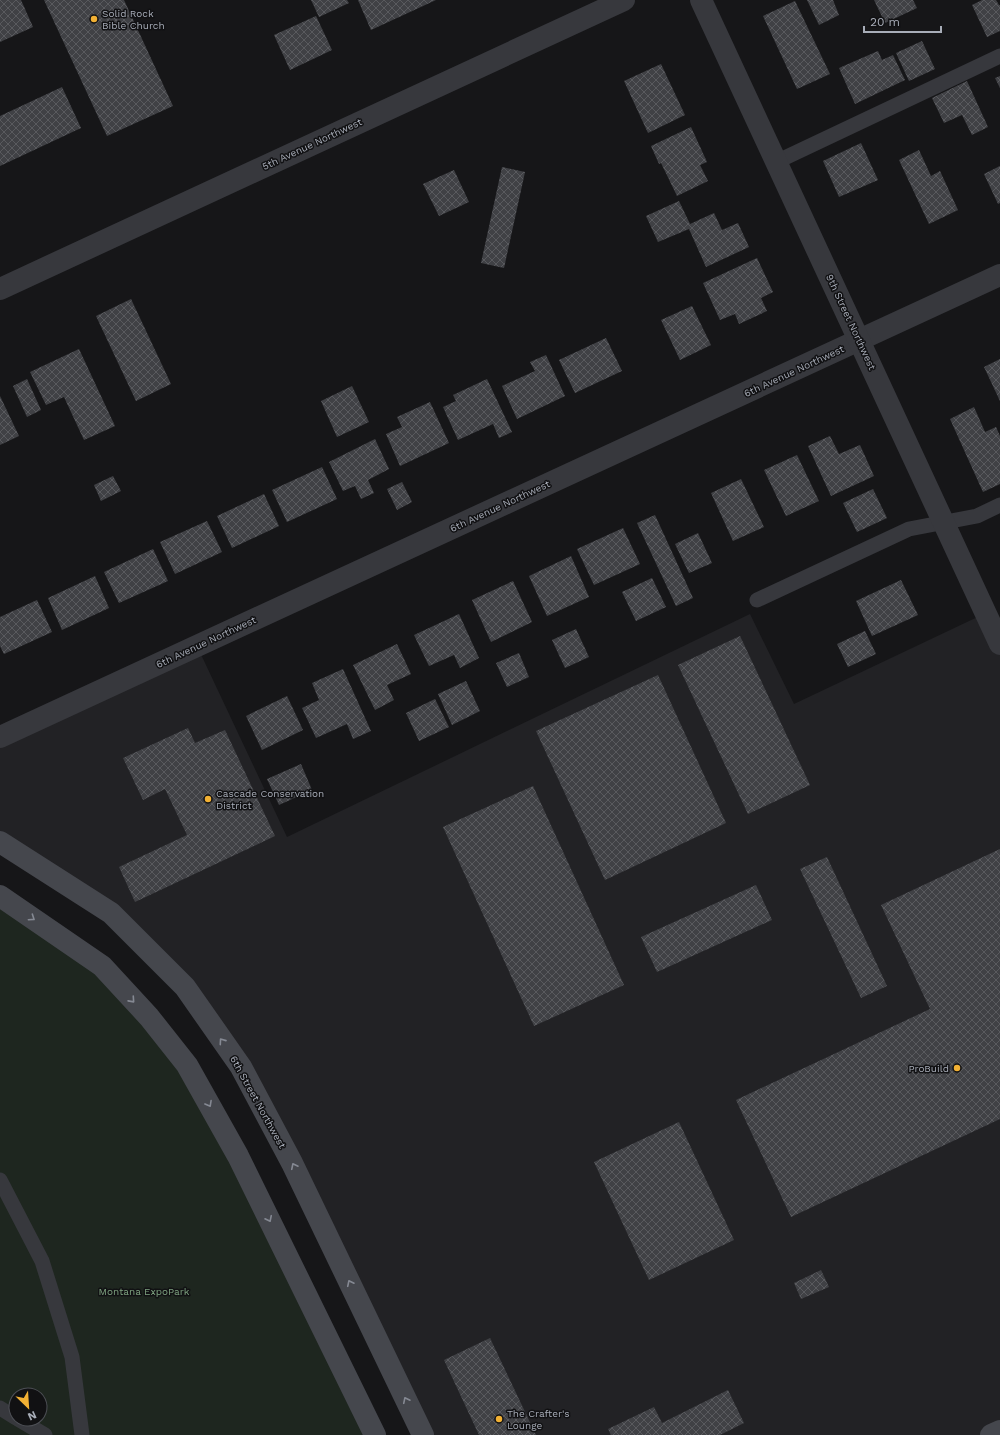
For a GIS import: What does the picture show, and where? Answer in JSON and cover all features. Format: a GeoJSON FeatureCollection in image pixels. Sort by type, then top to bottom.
{"type":"FeatureCollection","features":[{"type":"Feature","properties":{"kind":"main road","name":"6th Street Northwest"},"geometry":{"type":"LineString","coordinates":[[0,842],[111,913],[185,987],[241,1068],[289,1156],[423,1435]]}},
{"type":"Feature","properties":{"kind":"main road"},"geometry":{"type":"LineString","coordinates":[[0,896],[102,966],[148,1017],[187,1065],[238,1156],[375,1435]]}},
{"type":"Feature","properties":{"kind":"main road"},"geometry":{"type":"LineString","coordinates":[[991,1435],[1000,1431]]}},
{"type":"Feature","properties":{"kind":"street","name":"5th Avenue Northwest"},"geometry":{"type":"LineString","coordinates":[[0,289],[624,0]]}},
{"type":"Feature","properties":{"kind":"street","name":"9th Street Northwest"},"geometry":{"type":"LineString","coordinates":[[701,0],[1000,644]]}},
{"type":"Feature","properties":{"kind":"street","name":"6th Avenue Northwest"},"geometry":{"type":"LineString","coordinates":[[0,737],[1000,275]]}},
{"type":"Feature","properties":{"kind":"lane"},"geometry":{"type":"LineString","coordinates":[[776,162],[1000,56]]}},
{"type":"Feature","properties":{"kind":"lane"},"geometry":{"type":"LineString","coordinates":[[757,600],[910,529],[977,516],[1000,505]]}},
{"type":"Feature","properties":{"kind":"lane"},"geometry":{"type":"LineString","coordinates":[[0,1180],[42,1260],[72,1357],[82,1435]]}},
{"type":"Feature","properties":{"kind":"lane"},"geometry":{"type":"LineString","coordinates":[[32,1427],[45,1435]]}},
{"type":"Feature","properties":{"kind":"shaded area"},"geometry":{"type":"Polygon","coordinates":[[[986,613],[1000,645],[1000,1431],[991,1435],[423,1435],[241,1068],[111,913],[0,842],[0,737],[197,646],[287,837],[750,614],[794,704],[986,613]]]}},
{"type":"Feature","properties":{"kind":"green space","name":"Montana ExpoPark"},"geometry":{"type":"Polygon","coordinates":[[[0,896],[102,966],[187,1065],[375,1435],[0,1435],[0,896]]]}},
{"type":"Feature","properties":{"kind":"building"},"geometry":{"type":"Polygon","coordinates":[[[0,0],[21,0],[33,27],[0,42],[0,0]]]}},
{"type":"Feature","properties":{"kind":"building"},"geometry":{"type":"Polygon","coordinates":[[[44,0],[124,0],[173,106],[107,136],[44,0]]]}},
{"type":"Feature","properties":{"kind":"building"},"geometry":{"type":"Polygon","coordinates":[[[311,0],[347,0],[349,3],[319,17],[311,0]]]}},
{"type":"Feature","properties":{"kind":"building"},"geometry":{"type":"Polygon","coordinates":[[[358,0],[436,0],[371,30],[358,0]]]}},
{"type":"Feature","properties":{"kind":"building"},"geometry":{"type":"Polygon","coordinates":[[[807,0],[833,0],[839,15],[819,25],[807,0]]]}},
{"type":"Feature","properties":{"kind":"building"},"geometry":{"type":"Polygon","coordinates":[[[874,0],[913,0],[917,8],[885,23],[874,0]]]}},
{"type":"Feature","properties":{"kind":"building"},"geometry":{"type":"Polygon","coordinates":[[[982,0],[996,0],[1000,5],[1000,31],[987,37],[972,5],[982,0]]]}},
{"type":"Feature","properties":{"kind":"building"},"geometry":{"type":"Polygon","coordinates":[[[795,1],[830,74],[797,89],[763,16],[795,1]]]}},
{"type":"Feature","properties":{"kind":"building"},"geometry":{"type":"Polygon","coordinates":[[[316,16],[332,50],[290,70],[274,35],[316,16]]]}},
{"type":"Feature","properties":{"kind":"building"},"geometry":{"type":"Polygon","coordinates":[[[922,41],[935,69],[909,81],[896,53],[922,41]]]}},
{"type":"Feature","properties":{"kind":"building"},"geometry":{"type":"Polygon","coordinates":[[[878,51],[882,60],[893,55],[905,80],[855,104],[839,68],[878,51]]]}},
{"type":"Feature","properties":{"kind":"building"},"geometry":{"type":"Polygon","coordinates":[[[661,64],[685,115],[648,133],[624,81],[661,64]]]}},
{"type":"Feature","properties":{"kind":"building"},"geometry":{"type":"Polygon","coordinates":[[[1000,76],[1000,88],[995,78],[1000,76]]]}},
{"type":"Feature","properties":{"kind":"building"},"geometry":{"type":"Polygon","coordinates":[[[967,81],[988,127],[972,135],[962,115],[944,123],[932,98],[967,81]]]}},
{"type":"Feature","properties":{"kind":"building"},"geometry":{"type":"Polygon","coordinates":[[[62,87],[81,128],[0,166],[0,116],[62,87]]]}},
{"type":"Feature","properties":{"kind":"building"},"geometry":{"type":"Polygon","coordinates":[[[691,127],[707,162],[700,165],[708,181],[677,196],[661,163],[659,164],[651,146],[691,127]]]}},
{"type":"Feature","properties":{"kind":"building"},"geometry":{"type":"Polygon","coordinates":[[[861,143],[878,180],[839,197],[823,161],[861,143]]]}},
{"type":"Feature","properties":{"kind":"building"},"geometry":{"type":"Polygon","coordinates":[[[919,150],[931,176],[940,171],[958,210],[929,224],[899,160],[919,150]]]}},
{"type":"Feature","properties":{"kind":"building"},"geometry":{"type":"Polygon","coordinates":[[[1000,166],[1000,203],[998,204],[984,174],[1000,166]]]}},
{"type":"Feature","properties":{"kind":"building"},"geometry":{"type":"Polygon","coordinates":[[[502,167],[525,172],[504,268],[481,263],[502,167]]]}},
{"type":"Feature","properties":{"kind":"building"},"geometry":{"type":"Polygon","coordinates":[[[454,170],[469,202],[439,216],[423,184],[454,170]]]}},
{"type":"Feature","properties":{"kind":"building"},"geometry":{"type":"Polygon","coordinates":[[[679,201],[690,224],[714,213],[722,230],[738,223],[749,247],[706,267],[689,229],[658,242],[646,216],[679,201]]]}},
{"type":"Feature","properties":{"kind":"building"},"geometry":{"type":"Polygon","coordinates":[[[757,258],[773,292],[761,298],[767,311],[739,324],[735,314],[720,320],[703,283],[757,258]]]}},
{"type":"Feature","properties":{"kind":"building"},"geometry":{"type":"Polygon","coordinates":[[[131,299],[171,384],[136,401],[96,316],[131,299]]]}},
{"type":"Feature","properties":{"kind":"building"},"geometry":{"type":"Polygon","coordinates":[[[692,306],[711,345],[680,360],[661,320],[692,306]]]}},
{"type":"Feature","properties":{"kind":"building"},"geometry":{"type":"Polygon","coordinates":[[[606,338],[622,371],[575,393],[559,360],[606,338]]]}},
{"type":"Feature","properties":{"kind":"building"},"geometry":{"type":"Polygon","coordinates":[[[79,349],[115,426],[84,440],[64,397],[46,405],[30,372],[79,349]]]}},
{"type":"Feature","properties":{"kind":"building"},"geometry":{"type":"Polygon","coordinates":[[[546,355],[565,396],[517,419],[502,386],[535,371],[530,362],[546,355]]]}},
{"type":"Feature","properties":{"kind":"building"},"geometry":{"type":"Polygon","coordinates":[[[1000,359],[1000,401],[984,367],[1000,359]]]}},
{"type":"Feature","properties":{"kind":"building"},"geometry":{"type":"Polygon","coordinates":[[[27,379],[41,410],[27,417],[13,386],[27,379]]]}},
{"type":"Feature","properties":{"kind":"building"},"geometry":{"type":"Polygon","coordinates":[[[487,379],[512,432],[499,438],[493,424],[458,440],[443,407],[456,401],[453,395],[487,379]]]}},
{"type":"Feature","properties":{"kind":"building"},"geometry":{"type":"Polygon","coordinates":[[[352,386],[369,422],[337,437],[321,401],[352,386]]]}},
{"type":"Feature","properties":{"kind":"building"},"geometry":{"type":"Polygon","coordinates":[[[0,396],[19,436],[0,445],[0,396]]]}},
{"type":"Feature","properties":{"kind":"building"},"geometry":{"type":"Polygon","coordinates":[[[430,402],[449,443],[400,466],[386,434],[402,427],[397,417],[430,402]]]}},
{"type":"Feature","properties":{"kind":"building"},"geometry":{"type":"Polygon","coordinates":[[[974,407],[985,432],[996,427],[1000,436],[1000,484],[983,492],[950,419],[974,407]]]}},
{"type":"Feature","properties":{"kind":"building"},"geometry":{"type":"Polygon","coordinates":[[[830,436],[839,454],[860,445],[874,476],[831,496],[808,446],[830,436]]]}},
{"type":"Feature","properties":{"kind":"building"},"geometry":{"type":"Polygon","coordinates":[[[375,439],[389,469],[368,480],[374,493],[361,499],[355,486],[343,491],[329,462],[375,439]]]}},
{"type":"Feature","properties":{"kind":"building"},"geometry":{"type":"Polygon","coordinates":[[[797,455],[819,501],[786,516],[764,470],[797,455]]]}},
{"type":"Feature","properties":{"kind":"building"},"geometry":{"type":"Polygon","coordinates":[[[322,467],[337,499],[287,522],[272,490],[322,467]]]}},
{"type":"Feature","properties":{"kind":"building"},"geometry":{"type":"Polygon","coordinates":[[[113,476],[121,491],[101,501],[94,485],[113,476]]]}},
{"type":"Feature","properties":{"kind":"building"},"geometry":{"type":"Polygon","coordinates":[[[741,479],[764,527],[733,541],[711,493],[741,479]]]}},
{"type":"Feature","properties":{"kind":"building"},"geometry":{"type":"Polygon","coordinates":[[[402,482],[412,502],[397,510],[387,489],[402,482]]]}},
{"type":"Feature","properties":{"kind":"building"},"geometry":{"type":"Polygon","coordinates":[[[873,489],[887,518],[857,532],[843,503],[873,489]]]}},
{"type":"Feature","properties":{"kind":"building"},"geometry":{"type":"Polygon","coordinates":[[[264,494],[279,526],[232,548],[217,516],[264,494]]]}},
{"type":"Feature","properties":{"kind":"building"},"geometry":{"type":"Polygon","coordinates":[[[655,515],[693,598],[676,606],[637,523],[655,515]]]}},
{"type":"Feature","properties":{"kind":"building"},"geometry":{"type":"Polygon","coordinates":[[[207,521],[222,552],[175,574],[160,542],[207,521]]]}},
{"type":"Feature","properties":{"kind":"building"},"geometry":{"type":"Polygon","coordinates":[[[623,528],[640,564],[594,585],[577,549],[623,528]]]}},
{"type":"Feature","properties":{"kind":"building"},"geometry":{"type":"Polygon","coordinates":[[[698,533],[712,563],[689,573],[675,544],[698,533]]]}},
{"type":"Feature","properties":{"kind":"building"},"geometry":{"type":"Polygon","coordinates":[[[153,549],[168,581],[119,603],[104,572],[153,549]]]}},
{"type":"Feature","properties":{"kind":"building"},"geometry":{"type":"Polygon","coordinates":[[[571,556],[589,597],[547,616],[529,576],[571,556]]]}},
{"type":"Feature","properties":{"kind":"building"},"geometry":{"type":"Polygon","coordinates":[[[95,576],[109,608],[62,630],[48,598],[95,576]]]}},
{"type":"Feature","properties":{"kind":"building"},"geometry":{"type":"Polygon","coordinates":[[[652,578],[666,607],[636,621],[622,592],[652,578]]]}},
{"type":"Feature","properties":{"kind":"building"},"geometry":{"type":"Polygon","coordinates":[[[901,580],[918,615],[872,636],[856,601],[901,580]]]}},
{"type":"Feature","properties":{"kind":"building"},"geometry":{"type":"Polygon","coordinates":[[[513,581],[532,622],[491,642],[472,600],[513,581]]]}},
{"type":"Feature","properties":{"kind":"building"},"geometry":{"type":"Polygon","coordinates":[[[37,600],[52,632],[4,654],[0,646],[0,617],[37,600]]]}},
{"type":"Feature","properties":{"kind":"building"},"geometry":{"type":"Polygon","coordinates":[[[459,614],[479,658],[460,668],[454,655],[429,666],[414,635],[459,614]]]}},
{"type":"Feature","properties":{"kind":"building"},"geometry":{"type":"Polygon","coordinates":[[[576,629],[589,657],[565,668],[552,640],[576,629]]]}},
{"type":"Feature","properties":{"kind":"building"},"geometry":{"type":"Polygon","coordinates":[[[865,631],[876,654],[848,667],[837,644],[865,631]]]}},
{"type":"Feature","properties":{"kind":"building"},"geometry":{"type":"Polygon","coordinates":[[[740,636],[810,785],[748,814],[678,665],[740,636]]]}},
{"type":"Feature","properties":{"kind":"building"},"geometry":{"type":"Polygon","coordinates":[[[397,644],[411,674],[387,685],[394,700],[375,710],[353,665],[397,644]]]}},
{"type":"Feature","properties":{"kind":"building"},"geometry":{"type":"Polygon","coordinates":[[[519,653],[529,677],[507,687],[496,663],[519,653]]]}},
{"type":"Feature","properties":{"kind":"building"},"geometry":{"type":"Polygon","coordinates":[[[343,669],[371,731],[353,739],[347,724],[316,738],[302,708],[319,700],[312,683],[343,669]]]}},
{"type":"Feature","properties":{"kind":"building"},"geometry":{"type":"Polygon","coordinates":[[[658,675],[726,823],[605,880],[536,731],[658,675]]]}},
{"type":"Feature","properties":{"kind":"building"},"geometry":{"type":"Polygon","coordinates":[[[466,681],[480,711],[452,725],[438,694],[466,681]]]}},
{"type":"Feature","properties":{"kind":"building"},"geometry":{"type":"Polygon","coordinates":[[[287,696],[303,730],[262,750],[246,716],[287,696]]]}},
{"type":"Feature","properties":{"kind":"building"},"geometry":{"type":"Polygon","coordinates":[[[435,699],[449,727],[419,741],[406,713],[435,699]]]}},
{"type":"Feature","properties":{"kind":"building"},"geometry":{"type":"Polygon","coordinates":[[[188,728],[195,743],[225,730],[275,836],[135,902],[119,867],[187,835],[165,789],[143,800],[123,758],[188,728]]]}},
{"type":"Feature","properties":{"kind":"building"},"geometry":{"type":"Polygon","coordinates":[[[301,764],[312,790],[279,805],[267,779],[301,764]]]}},
{"type":"Feature","properties":{"kind":"building"},"geometry":{"type":"Polygon","coordinates":[[[533,786],[624,985],[534,1026],[443,827],[533,786]]]}},
{"type":"Feature","properties":{"kind":"building"},"geometry":{"type":"Polygon","coordinates":[[[1000,849],[1000,1119],[791,1217],[736,1100],[930,1009],[881,905],[1000,849]]]}},
{"type":"Feature","properties":{"kind":"building"},"geometry":{"type":"Polygon","coordinates":[[[827,857],[887,986],[861,998],[800,869],[827,857]]]}},
{"type":"Feature","properties":{"kind":"building"},"geometry":{"type":"Polygon","coordinates":[[[756,885],[772,920],[657,972],[641,937],[756,885]]]}},
{"type":"Feature","properties":{"kind":"building"},"geometry":{"type":"Polygon","coordinates":[[[679,1122],[734,1240],[649,1280],[594,1162],[679,1122]]]}},
{"type":"Feature","properties":{"kind":"building"},"geometry":{"type":"Polygon","coordinates":[[[821,1270],[829,1287],[801,1299],[794,1283],[821,1270]]]}},
{"type":"Feature","properties":{"kind":"building"},"geometry":{"type":"Polygon","coordinates":[[[490,1338],[536,1435],[479,1435],[444,1360],[490,1338]]]}},
{"type":"Feature","properties":{"kind":"building"},"geometry":{"type":"Polygon","coordinates":[[[728,1390],[744,1423],[720,1435],[611,1435],[608,1429],[654,1407],[662,1423],[728,1390]]]}},
{"type":"Feature","properties":{"kind":"place","name":"Solid Rock Bible Church"},"geometry":{"type":"Point","coordinates":[94,19]}},
{"type":"Feature","properties":{"kind":"place","name":"Cascade Conservation District"},"geometry":{"type":"Point","coordinates":[208,799]}},
{"type":"Feature","properties":{"kind":"place","name":"ProBuild"},"geometry":{"type":"Point","coordinates":[957,1068]}},
{"type":"Feature","properties":{"kind":"place","name":"The Crafter's Lounge"},"geometry":{"type":"Point","coordinates":[499,1419]}}]}
